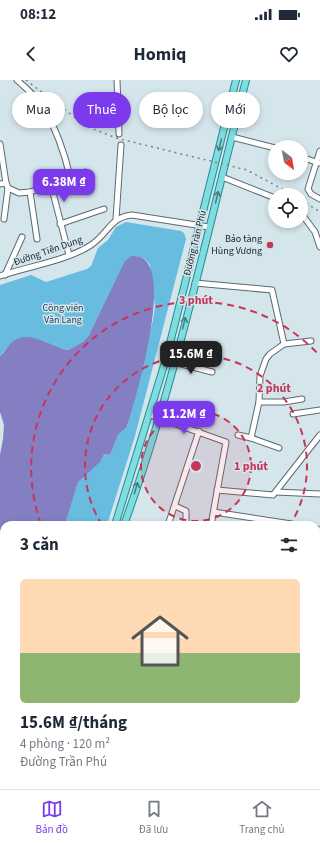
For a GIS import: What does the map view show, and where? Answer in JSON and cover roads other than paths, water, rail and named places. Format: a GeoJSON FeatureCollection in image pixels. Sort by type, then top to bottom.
{"type":"FeatureCollection","features":[{"type":"Feature","properties":{"kind":"main road","name":"Đường Trần Phú"},"geometry":{"type":"LineString","coordinates":[[116,521],[166,359],[236,80]]}},
{"type":"Feature","properties":{"kind":"main road","name":"Đường Trần Phú"},"geometry":{"type":"LineString","coordinates":[[125,521],[159,417],[195,283],[246,80]]}},
{"type":"Feature","properties":{"kind":"street"},"geometry":{"type":"LineString","coordinates":[[17,80],[38,100],[44,110],[55,132],[70,178]]}},
{"type":"Feature","properties":{"kind":"street"},"geometry":{"type":"LineString","coordinates":[[117,80],[119,134]]}},
{"type":"Feature","properties":{"kind":"street"},"geometry":{"type":"LineString","coordinates":[[232,137],[268,146]]}},
{"type":"Feature","properties":{"kind":"street"},"geometry":{"type":"LineString","coordinates":[[0,144],[7,186],[4,219]]}},
{"type":"Feature","properties":{"kind":"street"},"geometry":{"type":"LineString","coordinates":[[121,145],[116,219],[132,215],[209,227]]}},
{"type":"Feature","properties":{"kind":"street"},"geometry":{"type":"LineString","coordinates":[[320,152],[319,163],[308,189],[311,194],[320,199]]}},
{"type":"Feature","properties":{"kind":"street"},"geometry":{"type":"LineString","coordinates":[[308,159],[319,163]]}},
{"type":"Feature","properties":{"kind":"street"},"geometry":{"type":"LineString","coordinates":[[0,184],[19,193],[30,192],[85,172]]}},
{"type":"Feature","properties":{"kind":"street"},"geometry":{"type":"LineString","coordinates":[[222,177],[268,195]]}},
{"type":"Feature","properties":{"kind":"street"},"geometry":{"type":"LineString","coordinates":[[51,185],[69,255]]}},
{"type":"Feature","properties":{"kind":"street"},"geometry":{"type":"LineString","coordinates":[[30,192],[37,239]]}},
{"type":"Feature","properties":{"kind":"street"},"geometry":{"type":"LineString","coordinates":[[60,224],[104,209]]}},
{"type":"Feature","properties":{"kind":"street","name":"Đường Tiên Dung"},"geometry":{"type":"LineString","coordinates":[[2,276],[84,249],[99,240],[116,219]]}},
{"type":"Feature","properties":{"kind":"street"},"geometry":{"type":"LineString","coordinates":[[308,222],[315,232],[320,247]]}},
{"type":"Feature","properties":{"kind":"street"},"geometry":{"type":"LineString","coordinates":[[2,276],[22,237]]}},
{"type":"Feature","properties":{"kind":"street"},"geometry":{"type":"LineString","coordinates":[[195,283],[272,290],[284,344]]}},
{"type":"Feature","properties":{"kind":"street"},"geometry":{"type":"LineString","coordinates":[[251,438],[259,402],[262,367],[270,354],[284,344],[311,341]]}},
{"type":"Feature","properties":{"kind":"street"},"geometry":{"type":"LineString","coordinates":[[174,362],[212,372]]}},
{"type":"Feature","properties":{"kind":"street"},"geometry":{"type":"LineString","coordinates":[[259,402],[284,402],[302,399]]}},
{"type":"Feature","properties":{"kind":"street"},"geometry":{"type":"LineString","coordinates":[[293,414],[320,410]]}},
{"type":"Feature","properties":{"kind":"street"},"geometry":{"type":"LineString","coordinates":[[150,414],[226,442],[212,521]]}},
{"type":"Feature","properties":{"kind":"street"},"geometry":{"type":"LineString","coordinates":[[169,521],[199,431]]}},
{"type":"Feature","properties":{"kind":"street"},"geometry":{"type":"LineString","coordinates":[[238,435],[279,448]]}},
{"type":"Feature","properties":{"kind":"street"},"geometry":{"type":"LineString","coordinates":[[218,490],[269,496],[276,492],[320,435]]}},
{"type":"Feature","properties":{"kind":"street"},"geometry":{"type":"LineString","coordinates":[[276,492],[320,494]]}},
{"type":"Feature","properties":{"kind":"street"},"geometry":{"type":"LineString","coordinates":[[175,506],[186,512],[186,521]]}},
{"type":"Feature","properties":{"kind":"street"},"geometry":{"type":"LineString","coordinates":[[214,512],[272,521]]}},
{"type":"Feature","properties":{"kind":"railway"},"geometry":{"type":"LineString","coordinates":[[26,80],[86,126],[116,138],[247,170],[280,188]]}},
{"type":"Feature","properties":{"kind":"railway"},"geometry":{"type":"LineString","coordinates":[[308,204],[320,212]]}},
{"type":"Feature","properties":{"kind":"place","name":"Bảo tàng Hùng Vương"},"geometry":{"type":"Point","coordinates":[270,245]}},
{"type":"Feature","properties":{"kind":"park label","name":"Công viên Văn Lang"},"geometry":{"type":"Point","coordinates":[63,314]}}]}
